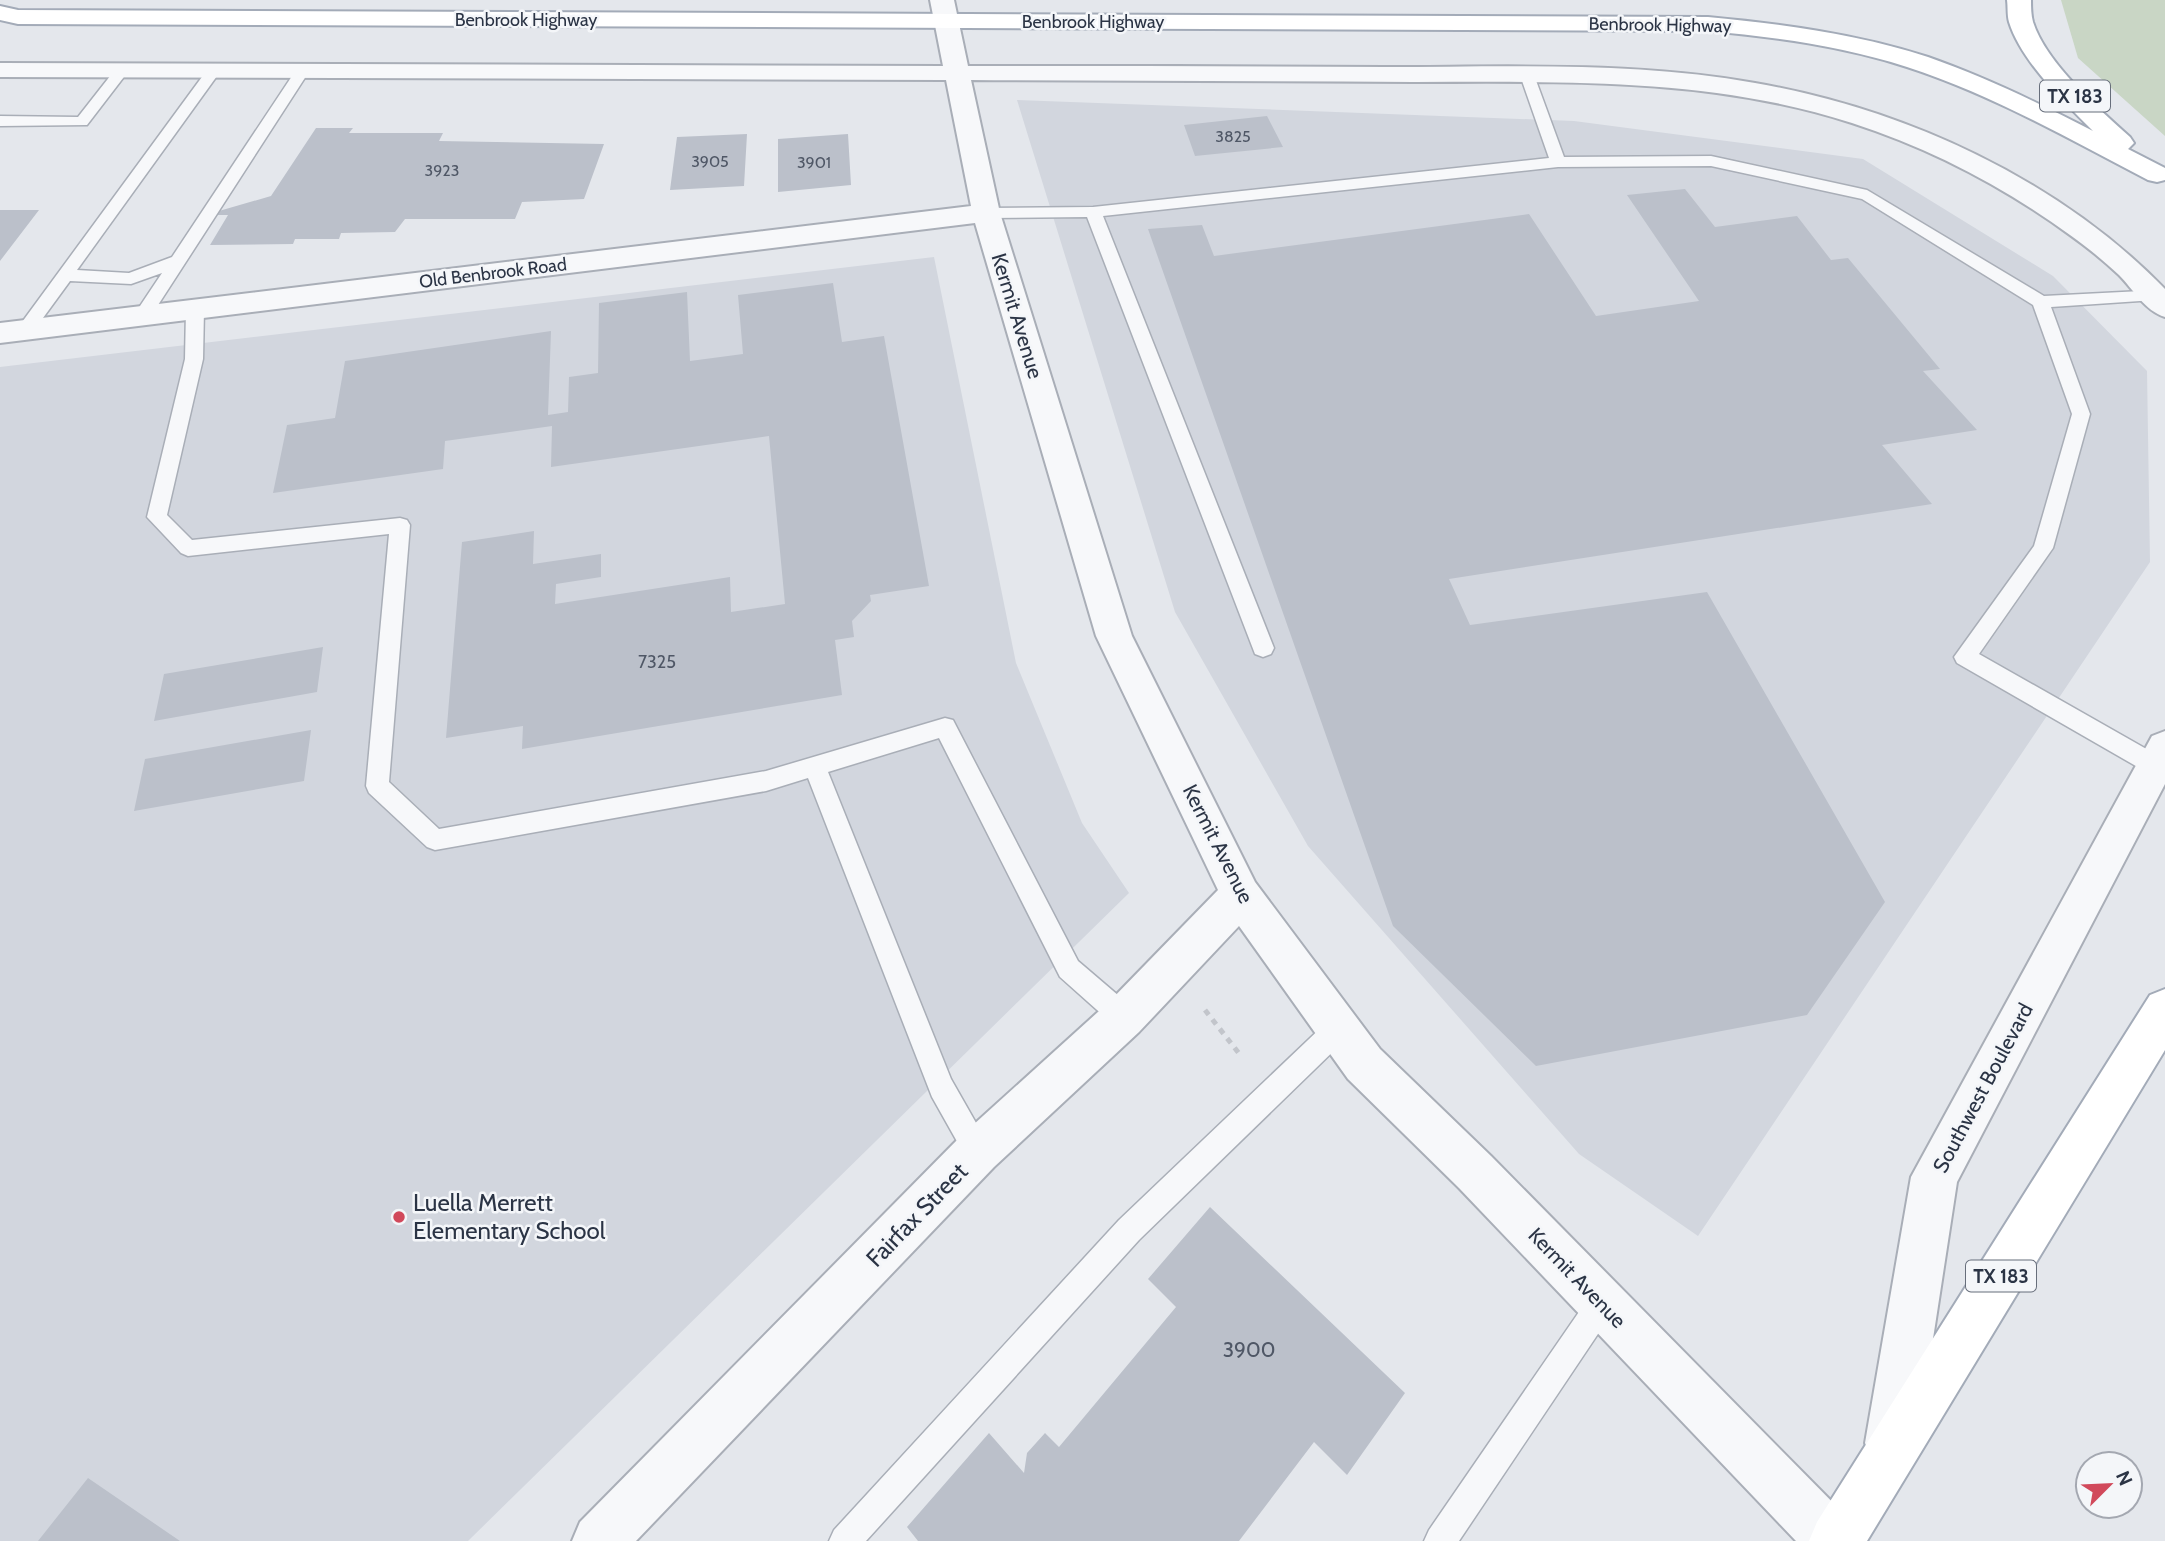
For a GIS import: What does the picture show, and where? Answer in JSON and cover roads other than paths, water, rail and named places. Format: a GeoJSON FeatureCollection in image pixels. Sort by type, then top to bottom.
{"type":"FeatureCollection","features":[{"type":"Feature","properties":{"kind":"main road","name":"TX 183"},"geometry":{"type":"LineString","coordinates":[[2019,0],[2021,21],[2044,60],[2095,120],[2161,176]]}},
{"type":"Feature","properties":{"kind":"main road","name":"Benbrook Highway"},"geometry":{"type":"LineString","coordinates":[[0,13],[18,17],[945,11],[1680,24],[1771,29],[1839,42],[1917,62],[2018,103],[2161,176]]}},
{"type":"Feature","properties":{"kind":"main road","name":"Southwest Boulevard"},"geometry":{"type":"LineString","coordinates":[[1834,1541],[1889,1457],[2165,1010]]}},
{"type":"Feature","properties":{"kind":"street","name":"Kermit Avenue"},"geometry":{"type":"LineString","coordinates":[[945,11],[986,213],[1114,636],[1241,895],[1364,1065],[1475,1172],[1834,1541]]}},
{"type":"Feature","properties":{"kind":"street"},"geometry":{"type":"LineString","coordinates":[[0,70],[1596,75],[1755,90],[1834,110],[1901,132],[1984,169],[2063,215],[2145,282],[2160,300]]}},
{"type":"Feature","properties":{"kind":"street","name":"Old Benbrook Road"},"geometry":{"type":"LineString","coordinates":[[13,331],[986,213]]}},
{"type":"Feature","properties":{"kind":"street","name":"Southwest Boulevard"},"geometry":{"type":"LineString","coordinates":[[1889,1457],[1934,1177],[2160,757]]}},
{"type":"Feature","properties":{"kind":"street","name":"Fairfax Street"},"geometry":{"type":"LineString","coordinates":[[598,1541],[978,1152],[1124,1017],[1241,895]]}},
{"type":"Feature","properties":{"kind":"lane"},"geometry":{"type":"LineString","coordinates":[[0,121],[82,122],[123,69]]}},
{"type":"Feature","properties":{"kind":"lane"},"geometry":{"type":"LineString","coordinates":[[13,331],[64,275],[215,69]]}},
{"type":"Feature","properties":{"kind":"lane"},"geometry":{"type":"LineString","coordinates":[[143,315],[303,70]]}},
{"type":"Feature","properties":{"kind":"lane"},"geometry":{"type":"LineString","coordinates":[[1527,75],[1558,162]]}},
{"type":"Feature","properties":{"kind":"lane"},"geometry":{"type":"LineString","coordinates":[[986,213],[1093,212],[1558,162],[1712,161],[1867,195],[2041,302],[2160,300]]}},
{"type":"Feature","properties":{"kind":"lane"},"geometry":{"type":"LineString","coordinates":[[1093,212],[1263,648]]}},
{"type":"Feature","properties":{"kind":"lane"},"geometry":{"type":"LineString","coordinates":[[64,275],[131,279],[178,261]]}},
{"type":"Feature","properties":{"kind":"lane"},"geometry":{"type":"LineString","coordinates":[[2041,302],[2081,414],[2043,548],[1965,657],[2160,757]]}},
{"type":"Feature","properties":{"kind":"lane"},"geometry":{"type":"LineString","coordinates":[[195,309],[194,359],[157,517],[188,548],[400,525],[377,786],[435,840],[766,781],[946,727],[1069,969],[1124,1017]]}},
{"type":"Feature","properties":{"kind":"lane"},"geometry":{"type":"LineString","coordinates":[[815,767],[941,1088],[978,1152]]}},
{"type":"Feature","properties":{"kind":"lane"},"geometry":{"type":"LineString","coordinates":[[845,1541],[1129,1230],[1338,1029]]}},
{"type":"Feature","properties":{"kind":"lane"},"geometry":{"type":"LineString","coordinates":[[1440,1541],[1602,1303]]}},
{"type":"Feature","properties":{"kind":"place","name":"Luella Merrett Elementary School"},"geometry":{"type":"Point","coordinates":[399,1217]}}]}
